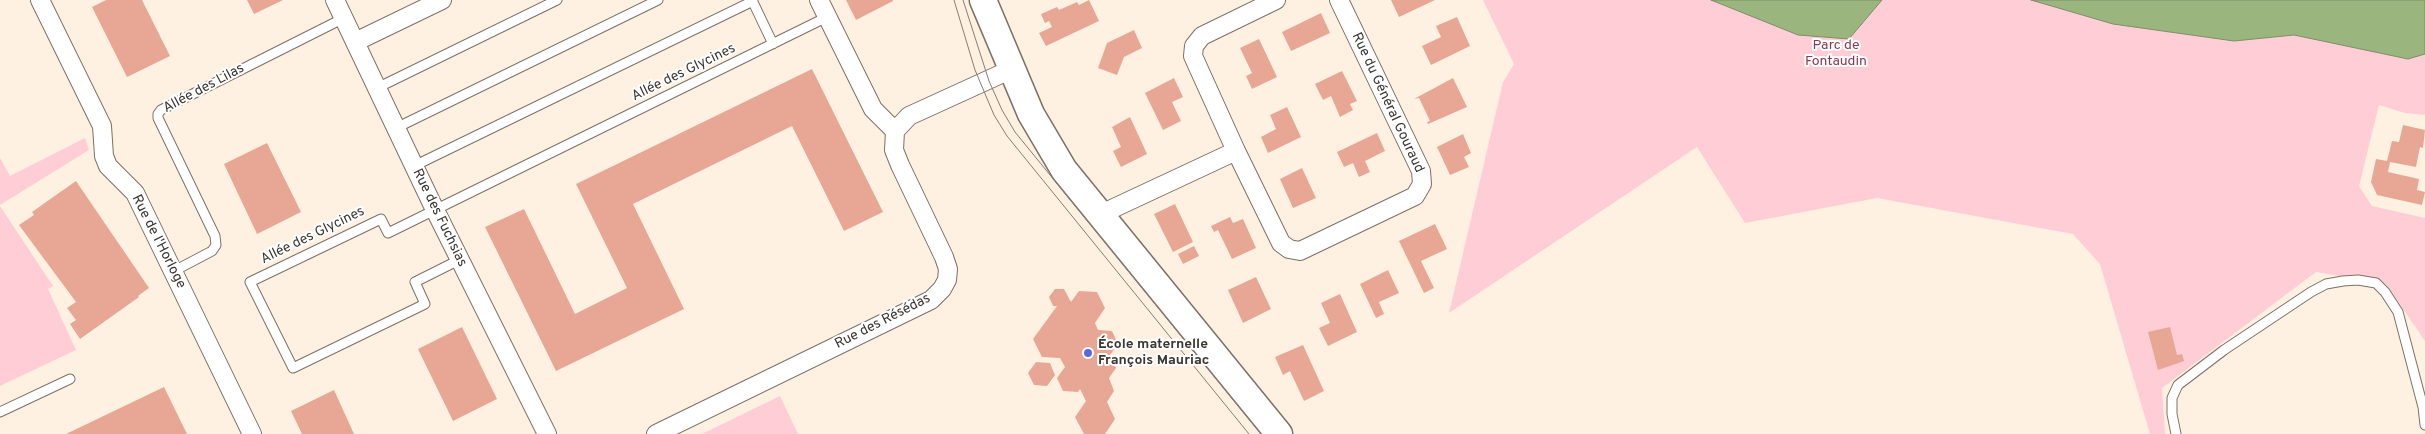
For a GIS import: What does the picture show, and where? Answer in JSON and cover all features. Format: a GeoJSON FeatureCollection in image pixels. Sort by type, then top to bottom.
{"type":"FeatureCollection","features":[{"type":"Feature","properties":{"kind":"main road"},"geometry":{"type":"LineString","coordinates":[[983,0],[984,21],[1006,72],[1016,115],[1029,136],[1049,161],[1077,189],[1099,215],[1278,434]]}},
{"type":"Feature","properties":{"kind":"street","name":"Rue de l'Horloge"},"geometry":{"type":"LineString","coordinates":[[40,0],[102,126],[104,156],[108,166],[135,193],[252,434]]}},
{"type":"Feature","properties":{"kind":"street","name":"Rue des Fuchsias"},"geometry":{"type":"LineString","coordinates":[[335,0],[459,260],[547,434]]}},
{"type":"Feature","properties":{"kind":"street"},"geometry":{"type":"LineString","coordinates":[[356,42],[442,0]]}},
{"type":"Feature","properties":{"kind":"street"},"geometry":{"type":"LineString","coordinates":[[819,0],[873,110],[895,131],[904,119],[1006,72]]}},
{"type":"Feature","properties":{"kind":"street","name":"Rue du Général Gouraud"},"geometry":{"type":"LineString","coordinates":[[1276,0],[1202,36],[1194,46],[1193,56],[1281,244],[1289,249],[1300,251],[1415,196],[1422,184],[1421,171],[1339,0]]}},
{"type":"Feature","properties":{"kind":"street","name":"Rue des Résédas"},"geometry":{"type":"LineString","coordinates":[[656,434],[930,300],[942,289],[947,280],[948,269],[896,158],[893,140],[895,131]]}},
{"type":"Feature","properties":{"kind":"street"},"geometry":{"type":"LineString","coordinates":[[1099,215],[1236,151]]}},
{"type":"Feature","properties":{"kind":"lane"},"geometry":{"type":"LineString","coordinates":[[377,88],[557,0]]}},
{"type":"Feature","properties":{"kind":"lane"},"geometry":{"type":"LineString","coordinates":[[396,128],[658,0]]}},
{"type":"Feature","properties":{"kind":"lane"},"geometry":{"type":"LineString","coordinates":[[414,166],[752,1],[772,44]]}},
{"type":"Feature","properties":{"kind":"lane","name":"Allée des Glycines"},"geometry":{"type":"LineString","coordinates":[[459,260],[414,282],[425,304],[293,368],[250,282],[381,219],[388,233],[827,17]]}},
{"type":"Feature","properties":{"kind":"lane","name":"Allée des Lilas"},"geometry":{"type":"LineString","coordinates":[[174,271],[212,251],[216,245],[215,236],[158,118],[158,114],[344,18]]}},
{"type":"Feature","properties":{"kind":"lane"},"geometry":{"type":"LineString","coordinates":[[2176,434],[2172,414],[2172,398],[2178,385],[2224,350],[2311,292],[2326,284],[2343,280],[2358,280],[2376,284],[2385,292],[2398,312],[2423,406],[2425,425]]}},
{"type":"Feature","properties":{"kind":"lane"},"geometry":{"type":"LineString","coordinates":[[0,412],[70,379]]}},
{"type":"Feature","properties":{"kind":"green space","name":"Parc de Fontaudin"},"geometry":{"type":"Polygon","coordinates":[[[1483,0],[2425,0],[2425,115],[2405,113],[2379,105],[2359,186],[2372,206],[2425,218],[2425,341],[2386,284],[2316,272],[2162,388],[2165,434],[2150,434],[2100,264],[2073,234],[1877,198],[1745,223],[1697,147],[1449,313],[1503,82],[1514,64],[1483,0]]]}},
{"type":"Feature","properties":{"kind":"green space"},"geometry":{"type":"Polygon","coordinates":[[[85,138],[89,150],[0,205],[0,158],[10,176],[85,138]]]}},
{"type":"Feature","properties":{"kind":"green space"},"geometry":{"type":"Polygon","coordinates":[[[0,206],[53,286],[48,289],[76,350],[0,386],[0,206]]]}},
{"type":"Feature","properties":{"kind":"green space"},"geometry":{"type":"Polygon","coordinates":[[[780,396],[798,434],[702,434],[780,396]]]}},
{"type":"Feature","properties":{"kind":"shaded area"},"geometry":{"type":"Polygon","coordinates":[[[1711,0],[1882,0],[1849,39],[1798,35],[1711,0]]]}},
{"type":"Feature","properties":{"kind":"shaded area"},"geometry":{"type":"Polygon","coordinates":[[[2031,0],[2425,0],[2425,54],[2408,59],[2294,35],[2234,41],[2113,24],[2031,0]]]}},
{"type":"Feature","properties":{"kind":"building"},"geometry":{"type":"Polygon","coordinates":[[[106,0],[142,0],[170,56],[127,77],[92,7],[106,0]]]}},
{"type":"Feature","properties":{"kind":"building"},"geometry":{"type":"Polygon","coordinates":[[[247,0],[283,0],[254,14],[247,0]]]}},
{"type":"Feature","properties":{"kind":"building"},"geometry":{"type":"Polygon","coordinates":[[[846,0],[893,0],[893,1],[856,20],[846,0]]]}},
{"type":"Feature","properties":{"kind":"building"},"geometry":{"type":"Polygon","coordinates":[[[1089,0],[1099,21],[1046,46],[1039,33],[1052,27],[1049,21],[1045,23],[1041,14],[1057,7],[1059,10],[1077,2],[1079,5],[1089,0]]]}},
{"type":"Feature","properties":{"kind":"building"},"geometry":{"type":"Polygon","coordinates":[[[1391,0],[1435,0],[1399,17],[1391,0]]]}},
{"type":"Feature","properties":{"kind":"building"},"geometry":{"type":"Polygon","coordinates":[[[1321,13],[1330,33],[1291,51],[1282,32],[1321,13]]]}},
{"type":"Feature","properties":{"kind":"building"},"geometry":{"type":"Polygon","coordinates":[[[1457,17],[1470,46],[1431,65],[1422,46],[1441,37],[1436,26],[1457,17]]]}},
{"type":"Feature","properties":{"kind":"building"},"geometry":{"type":"Polygon","coordinates":[[[1134,30],[1142,48],[1124,57],[1117,75],[1098,68],[1107,43],[1134,30]]]}},
{"type":"Feature","properties":{"kind":"building"},"geometry":{"type":"Polygon","coordinates":[[[1259,39],[1277,77],[1252,89],[1246,76],[1252,73],[1240,48],[1259,39]]]}},
{"type":"Feature","properties":{"kind":"building"},"geometry":{"type":"Polygon","coordinates":[[[812,69],[883,212],[844,231],[792,126],[633,204],[684,309],[556,371],[485,227],[524,209],[575,314],[627,288],[576,184],[812,69]]]}},
{"type":"Feature","properties":{"kind":"building"},"geometry":{"type":"Polygon","coordinates":[[[1342,71],[1357,101],[1350,104],[1353,110],[1340,117],[1331,96],[1323,100],[1315,84],[1342,71]]]}},
{"type":"Feature","properties":{"kind":"building"},"geometry":{"type":"Polygon","coordinates":[[[1174,78],[1183,97],[1172,102],[1181,121],[1163,130],[1145,93],[1174,78]]]}},
{"type":"Feature","properties":{"kind":"building"},"geometry":{"type":"Polygon","coordinates":[[[1453,78],[1467,107],[1428,124],[1427,122],[1430,121],[1419,98],[1414,99],[1453,78]]]}},
{"type":"Feature","properties":{"kind":"building"},"geometry":{"type":"Polygon","coordinates":[[[1287,107],[1301,137],[1268,153],[1261,137],[1276,129],[1270,115],[1287,107]]]}},
{"type":"Feature","properties":{"kind":"building"},"geometry":{"type":"Polygon","coordinates":[[[1130,117],[1147,154],[1121,167],[1113,151],[1121,147],[1112,127],[1130,117]]]}},
{"type":"Feature","properties":{"kind":"building"},"geometry":{"type":"Polygon","coordinates":[[[2403,125],[2425,130],[2423,148],[2420,147],[2416,167],[2390,162],[2388,172],[2419,179],[2417,190],[2425,192],[2422,205],[2377,195],[2371,182],[2376,159],[2387,161],[2392,141],[2399,142],[2403,125]]]}},
{"type":"Feature","properties":{"kind":"building"},"geometry":{"type":"Polygon","coordinates":[[[1377,133],[1385,151],[1365,161],[1370,172],[1359,177],[1353,163],[1344,167],[1337,152],[1377,133]]]}},
{"type":"Feature","properties":{"kind":"building"},"geometry":{"type":"Polygon","coordinates":[[[1463,134],[1471,153],[1464,157],[1469,167],[1450,175],[1437,147],[1463,134]]]}},
{"type":"Feature","properties":{"kind":"building"},"geometry":{"type":"Polygon","coordinates":[[[267,143],[301,212],[257,234],[224,164],[267,143]]]}},
{"type":"Feature","properties":{"kind":"building"},"geometry":{"type":"Polygon","coordinates":[[[1302,168],[1316,198],[1293,208],[1280,179],[1302,168]]]}},
{"type":"Feature","properties":{"kind":"building"},"geometry":{"type":"Polygon","coordinates":[[[76,181],[149,288],[80,339],[70,324],[76,320],[67,308],[76,302],[19,225],[34,215],[32,212],[76,181]]]}},
{"type":"Feature","properties":{"kind":"building"},"geometry":{"type":"Polygon","coordinates":[[[1175,204],[1193,242],[1173,252],[1154,214],[1175,204]]]}},
{"type":"Feature","properties":{"kind":"building"},"geometry":{"type":"Polygon","coordinates":[[[1230,217],[1233,223],[1243,219],[1256,248],[1232,259],[1218,230],[1214,232],[1211,226],[1230,217]]]}},
{"type":"Feature","properties":{"kind":"building"},"geometry":{"type":"Polygon","coordinates":[[[1435,224],[1447,249],[1421,261],[1434,288],[1424,293],[1399,241],[1435,224]]]}},
{"type":"Feature","properties":{"kind":"building"},"geometry":{"type":"Polygon","coordinates":[[[1194,246],[1199,256],[1183,264],[1178,254],[1194,246]]]}},
{"type":"Feature","properties":{"kind":"building"},"geometry":{"type":"Polygon","coordinates":[[[1388,270],[1399,293],[1379,302],[1384,314],[1376,318],[1360,284],[1388,270]]]}},
{"type":"Feature","properties":{"kind":"building"},"geometry":{"type":"Polygon","coordinates":[[[1256,277],[1271,309],[1243,323],[1228,290],[1256,277]]]}},
{"type":"Feature","properties":{"kind":"building"},"geometry":{"type":"Polygon","coordinates":[[[1055,289],[1064,289],[1071,302],[1079,291],[1097,292],[1105,308],[1095,323],[1098,330],[1112,331],[1118,344],[1110,355],[1116,368],[1109,378],[1114,391],[1107,402],[1115,419],[1105,434],[1084,434],[1075,417],[1086,401],[1080,389],[1078,392],[1063,391],[1057,378],[1065,367],[1060,358],[1042,357],[1033,339],[1057,306],[1053,306],[1049,297],[1055,289]]]}},
{"type":"Feature","properties":{"kind":"building"},"geometry":{"type":"Polygon","coordinates":[[[1340,294],[1357,332],[1328,346],[1319,328],[1330,323],[1321,303],[1340,294]]]}},
{"type":"Feature","properties":{"kind":"building"},"geometry":{"type":"Polygon","coordinates":[[[462,327],[497,399],[453,421],[418,349],[462,327]]]}},
{"type":"Feature","properties":{"kind":"building"},"geometry":{"type":"Polygon","coordinates":[[[2170,327],[2177,355],[2182,354],[2184,361],[2158,370],[2148,332],[2170,327]]]}},
{"type":"Feature","properties":{"kind":"building"},"geometry":{"type":"Polygon","coordinates":[[[1303,345],[1324,391],[1304,401],[1290,371],[1283,375],[1275,357],[1303,345]]]}},
{"type":"Feature","properties":{"kind":"building"},"geometry":{"type":"Polygon","coordinates":[[[1036,362],[1050,363],[1055,375],[1047,386],[1034,385],[1028,373],[1036,362]]]}},
{"type":"Feature","properties":{"kind":"building"},"geometry":{"type":"Polygon","coordinates":[[[164,387],[187,434],[66,434],[164,387]]]}},
{"type":"Feature","properties":{"kind":"building"},"geometry":{"type":"Polygon","coordinates":[[[334,390],[354,434],[302,434],[291,411],[334,390]]]}},
{"type":"Feature","properties":{"kind":"tram line"},"geometry":{"type":"LineString","coordinates":[[954,0],[975,70],[994,115],[1007,136],[1249,434]]}},
{"type":"Feature","properties":{"kind":"tram line"},"geometry":{"type":"LineString","coordinates":[[963,0],[989,81],[1002,110],[1015,132],[1261,434]]}},
{"type":"Feature","properties":{"kind":"place","name":"École maternelle François Mauriac"},"geometry":{"type":"Point","coordinates":[1088,353]}}]}
